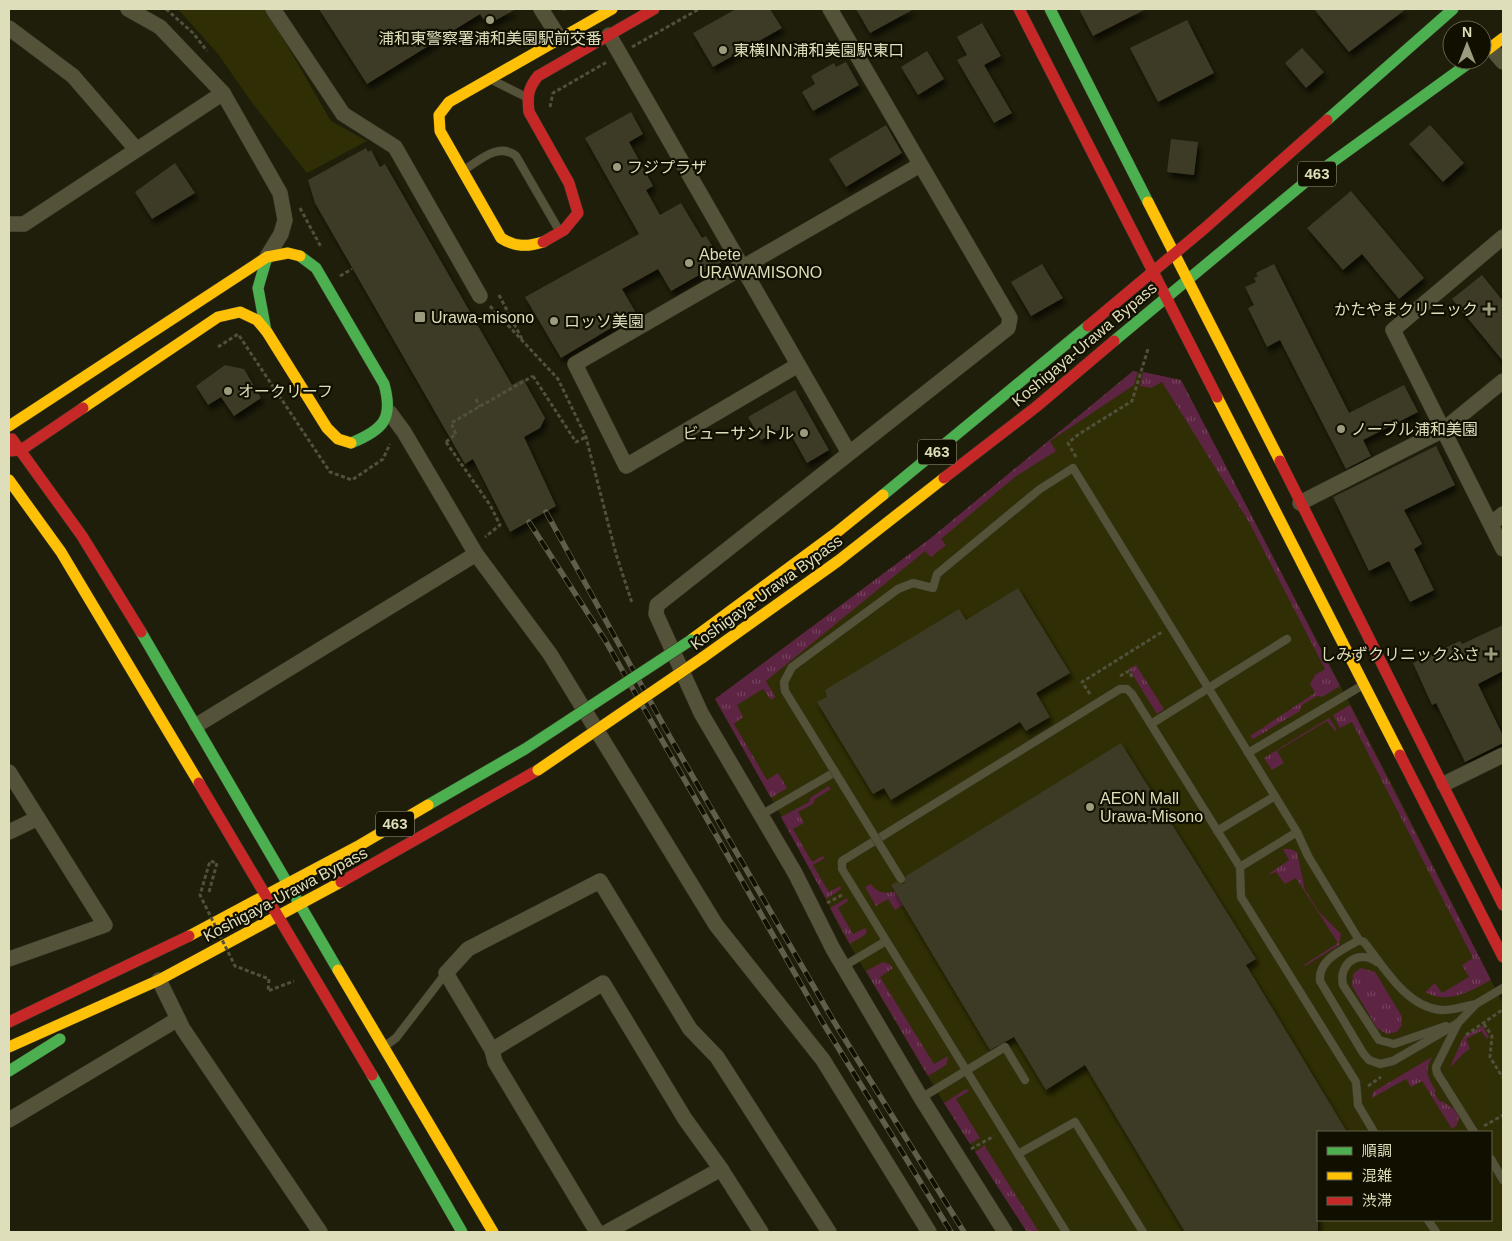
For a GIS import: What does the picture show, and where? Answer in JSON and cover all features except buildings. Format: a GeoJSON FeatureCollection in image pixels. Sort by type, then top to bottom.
{"type":"FeatureCollection","features":[{"type":"Feature","properties":{"kind":"main road"},"geometry":{"type":"LineString","coordinates":[[612,9],[449,102],[438,117],[440,131],[462,171],[501,238],[508,244],[527,247],[560,232],[574,220],[578,213],[577,201],[571,186],[527,107],[530,86],[538,76],[654,9]]}},
{"type":"Feature","properties":{"kind":"main road"},"geometry":{"type":"LineString","coordinates":[[1018,9],[1503,957]]}},
{"type":"Feature","properties":{"kind":"main road"},"geometry":{"type":"LineString","coordinates":[[1050,9],[1444,784],[1503,905]]}},
{"type":"Feature","properties":{"kind":"main road","name":"Koshigaya-Urawa Bypass"},"geometry":{"type":"LineString","coordinates":[[9,1022],[207,927],[360,845],[525,749],[691,640],[836,534],[1154,272],[1453,9]]}},
{"type":"Feature","properties":{"kind":"main road"},"geometry":{"type":"LineString","coordinates":[[1492,46],[1503,38]]}},
{"type":"Feature","properties":{"kind":"main road","name":"Koshigaya-Urawa Bypass"},"geometry":{"type":"LineString","coordinates":[[9,1047],[159,980],[302,904],[538,770],[702,658],[838,561],[1036,407],[1309,180],[1459,70]]}},
{"type":"Feature","properties":{"kind":"main road"},"geometry":{"type":"LineString","coordinates":[[9,426],[267,257],[282,252],[296,252],[306,258],[316,268],[384,384],[390,399],[390,413],[382,427],[366,438],[350,444],[338,439],[327,428],[266,331],[248,314],[237,311],[222,315],[21,450],[9,451]]}},
{"type":"Feature","properties":{"kind":"main road"},"geometry":{"type":"LineString","coordinates":[[266,331],[258,288],[267,257]]}},
{"type":"Feature","properties":{"kind":"main road"},"geometry":{"type":"LineString","coordinates":[[9,436],[82,536],[197,725],[383,1047],[493,1232]]}},
{"type":"Feature","properties":{"kind":"main road"},"geometry":{"type":"LineString","coordinates":[[9,480],[61,552],[278,917],[462,1232]]}},
{"type":"Feature","properties":{"kind":"main road","name":"463"},"geometry":{"type":"LineString","coordinates":[[9,1013],[87,985]]}},
{"type":"Feature","properties":{"kind":"main road"},"geometry":{"type":"LineString","coordinates":[[9,1071],[130,993]]}},
{"type":"Feature","properties":{"kind":"street"},"geometry":{"type":"LineString","coordinates":[[128,9],[160,26],[223,93],[280,193],[285,220],[280,234],[267,257]]}},
{"type":"Feature","properties":{"kind":"street"},"geometry":{"type":"LineString","coordinates":[[273,9],[343,114],[395,147],[480,296]]}},
{"type":"Feature","properties":{"kind":"street"},"geometry":{"type":"LineString","coordinates":[[541,9],[560,39]]}},
{"type":"Feature","properties":{"kind":"street"},"geometry":{"type":"LineString","coordinates":[[830,9],[1010,318],[1008,328],[657,605],[656,614],[701,713],[921,1098],[1005,1232]]}},
{"type":"Feature","properties":{"kind":"street"},"geometry":{"type":"LineString","coordinates":[[9,28],[73,76],[136,149]]}},
{"type":"Feature","properties":{"kind":"street"},"geometry":{"type":"LineString","coordinates":[[609,35],[849,453]]}},
{"type":"Feature","properties":{"kind":"street"},"geometry":{"type":"LineString","coordinates":[[1492,55],[1503,62]]}},
{"type":"Feature","properties":{"kind":"street"},"geometry":{"type":"LineString","coordinates":[[9,224],[24,224],[223,93]]}},
{"type":"Feature","properties":{"kind":"street"},"geometry":{"type":"LineString","coordinates":[[798,365],[626,466],[575,364],[920,165]]}},
{"type":"Feature","properties":{"kind":"street"},"geometry":{"type":"LineString","coordinates":[[1503,237],[1393,330],[1503,549]]}},
{"type":"Feature","properties":{"kind":"street"},"geometry":{"type":"LineString","coordinates":[[1300,503],[1444,430],[1503,380]]}},
{"type":"Feature","properties":{"kind":"street"},"geometry":{"type":"LineString","coordinates":[[390,413],[404,432],[476,554],[550,654],[716,925],[823,1060],[923,1230]]}},
{"type":"Feature","properties":{"kind":"street"},"geometry":{"type":"LineString","coordinates":[[1491,524],[1503,514]]}},
{"type":"Feature","properties":{"kind":"street"},"geometry":{"type":"LineString","coordinates":[[197,725],[476,554]]}},
{"type":"Feature","properties":{"kind":"street"},"geometry":{"type":"LineString","coordinates":[[1444,784],[1503,755]]}},
{"type":"Feature","properties":{"kind":"street"},"geometry":{"type":"LineString","coordinates":[[9,772],[105,925],[9,959]]}},
{"type":"Feature","properties":{"kind":"street"},"geometry":{"type":"LineString","coordinates":[[9,832],[38,818]]}},
{"type":"Feature","properties":{"kind":"street"},"geometry":{"type":"LineString","coordinates":[[598,1232],[495,1062],[492,1050],[446,973],[468,949],[600,881],[690,1029],[717,1056],[829,1232]]}},
{"type":"Feature","properties":{"kind":"street"},"geometry":{"type":"LineString","coordinates":[[159,980],[178,1018],[318,1232]]}},
{"type":"Feature","properties":{"kind":"street"},"geometry":{"type":"LineString","coordinates":[[492,1050],[603,983],[685,1119],[721,1169],[761,1232]]}},
{"type":"Feature","properties":{"kind":"street"},"geometry":{"type":"LineString","coordinates":[[9,1120],[178,1018]]}},
{"type":"Feature","properties":{"kind":"street"},"geometry":{"type":"LineString","coordinates":[[606,1232],[721,1169]]}},
{"type":"Feature","properties":{"kind":"lane"},"geometry":{"type":"LineString","coordinates":[[490,79],[527,98]]}},
{"type":"Feature","properties":{"kind":"lane"},"geometry":{"type":"LineString","coordinates":[[462,171],[497,150],[504,149],[510,151],[516,156],[560,232]]}},
{"type":"Feature","properties":{"kind":"lane"},"geometry":{"type":"LineString","coordinates":[[901,879],[785,691],[784,682],[792,667],[898,589],[913,583],[933,588],[938,574],[1040,489],[1073,468],[1297,832],[1308,856],[1359,940],[1364,942],[1402,989],[1427,1008],[1444,1010],[1476,1004]]}},
{"type":"Feature","properties":{"kind":"lane"},"geometry":{"type":"LineString","coordinates":[[1151,724],[1287,640]]}},
{"type":"Feature","properties":{"kind":"lane"},"geometry":{"type":"LineString","coordinates":[[1248,753],[1364,684]]}},
{"type":"Feature","properties":{"kind":"lane"},"geometry":{"type":"LineString","coordinates":[[1066,1232],[842,869],[842,861],[845,857],[1113,692],[1127,689],[1132,694],[1240,867],[1242,897],[1356,1082],[1358,1105],[1373,1131]]}},
{"type":"Feature","properties":{"kind":"lane"},"geometry":{"type":"LineString","coordinates":[[761,815],[835,772]]}},
{"type":"Feature","properties":{"kind":"lane"},"geometry":{"type":"LineString","coordinates":[[1217,831],[1275,796]]}},
{"type":"Feature","properties":{"kind":"lane"},"geometry":{"type":"LineString","coordinates":[[1240,867],[1297,832]]}},
{"type":"Feature","properties":{"kind":"lane"},"geometry":{"type":"LineString","coordinates":[[1359,940],[1327,960],[1319,973],[1320,981],[1369,1060],[1380,1064],[1393,1061],[1458,1023],[1476,1004],[1503,988]]}},
{"type":"Feature","properties":{"kind":"lane"},"geometry":{"type":"LineString","coordinates":[[844,966],[886,941]]}},
{"type":"Feature","properties":{"kind":"lane"},"geometry":{"type":"LineString","coordinates":[[1385,968],[1366,956],[1359,957],[1346,964],[1341,977],[1343,985],[1379,1040],[1394,1044],[1458,1023]]}},
{"type":"Feature","properties":{"kind":"lane"},"geometry":{"type":"LineString","coordinates":[[383,1047],[396,1038],[446,973]]}},
{"type":"Feature","properties":{"kind":"lane"},"geometry":{"type":"LineString","coordinates":[[1458,1023],[1436,1067],[1437,1073],[1478,1130]]}},
{"type":"Feature","properties":{"kind":"lane"},"geometry":{"type":"LineString","coordinates":[[921,1098],[1004,1047],[1025,1080]]}},
{"type":"Feature","properties":{"kind":"lane"},"geometry":{"type":"LineString","coordinates":[[1018,1154],[1075,1122],[1142,1232]]}},
{"type":"Feature","properties":{"kind":"lane"},"geometry":{"type":"LineString","coordinates":[[1492,1160],[1503,1180]]}},
{"type":"Feature","properties":{"kind":"lane"},"geometry":{"type":"LineString","coordinates":[[1429,1221],[1436,1232]]}},
{"type":"Feature","properties":{"kind":"path"},"geometry":{"type":"LineString","coordinates":[[562,9],[569,9]]}},
{"type":"Feature","properties":{"kind":"path"},"geometry":{"type":"LineString","coordinates":[[338,277],[352,269]]}},
{"type":"Feature","properties":{"kind":"path"},"geometry":{"type":"LineString","coordinates":[[499,295],[524,342]]}},
{"type":"Feature","properties":{"kind":"path"},"geometry":{"type":"LineString","coordinates":[[480,296],[558,379],[586,437],[616,554],[632,603]]}},
{"type":"Feature","properties":{"kind":"path"},"geometry":{"type":"LineString","coordinates":[[1080,462],[1068,443],[1132,401],[1148,349]]}},
{"type":"Feature","properties":{"kind":"path"},"geometry":{"type":"LineString","coordinates":[[485,537],[500,525],[490,505],[446,442],[456,434],[451,423],[533,376],[576,442],[586,437]]}},
{"type":"Feature","properties":{"kind":"path"},"geometry":{"type":"LineString","coordinates":[[476,399],[480,407]]}},
{"type":"Feature","properties":{"kind":"path"},"geometry":{"type":"LineString","coordinates":[[1090,695],[1082,682],[1171,627]]}},
{"type":"Feature","properties":{"kind":"path"},"geometry":{"type":"LineString","coordinates":[[1113,680],[1128,671],[1138,687]]}},
{"type":"Feature","properties":{"kind":"path"},"geometry":{"type":"LineString","coordinates":[[1083,699],[1098,690]]}},
{"type":"Feature","properties":{"kind":"path"},"geometry":{"type":"LineString","coordinates":[[209,892],[217,863],[210,861],[200,895],[235,966],[269,979],[268,991],[294,980]]}},
{"type":"Feature","properties":{"kind":"path"},"geometry":{"type":"LineString","coordinates":[[1463,1037],[1502,1010]]}},
{"type":"Feature","properties":{"kind":"path"},"geometry":{"type":"LineString","coordinates":[[1484,1024],[1492,1036],[1490,1057],[1503,1078]]}},
{"type":"Feature","properties":{"kind":"path"},"geometry":{"type":"LineString","coordinates":[[1369,1094],[1368,1084],[1386,1074]]}},
{"type":"Feature","properties":{"kind":"path"},"geometry":{"type":"LineString","coordinates":[[1473,1123],[1478,1130],[1503,1114]]}},
{"type":"Feature","properties":{"kind":"path"},"geometry":{"type":"LineString","coordinates":[[969,1151],[1003,1130]]}},
{"type":"Feature","properties":{"kind":"shaded area"},"geometry":{"type":"Polygon","coordinates":[[[178,9],[266,9],[331,121],[367,141],[307,173],[253,104],[218,54],[178,9]]]}},
{"type":"Feature","properties":{"kind":"shaded area","name":"AEON Mall Urawa-Misono"},"geometry":{"type":"Polygon","coordinates":[[[1133,371],[1181,380],[1399,798],[1503,1004],[1503,1232],[1027,1232],[944,1103],[842,932],[810,867],[715,699],[931,538],[1133,371]]]}},
{"type":"Feature","properties":{"kind":"green space"},"geometry":{"type":"Polygon","coordinates":[[[1133,371],[1138,372],[1134,385],[1050,441],[1056,451],[1015,477],[941,539],[946,545],[931,557],[925,551],[766,681],[775,697],[771,700],[763,689],[737,705],[743,717],[734,724],[767,780],[778,773],[787,788],[771,798],[715,699],[931,538],[1133,371]]]}},
{"type":"Feature","properties":{"kind":"green space"},"geometry":{"type":"Polygon","coordinates":[[[1143,372],[1181,380],[1340,686],[1322,697],[1317,696],[1302,705],[1300,711],[1253,739],[1250,736],[1315,693],[1310,684],[1315,675],[1325,669],[1249,522],[1162,382],[1151,388],[1140,386],[1143,372]]]}},
{"type":"Feature","properties":{"kind":"green space"},"geometry":{"type":"Polygon","coordinates":[[[1136,665],[1164,709],[1157,714],[1129,669],[1136,665]]]}},
{"type":"Feature","properties":{"kind":"green space"},"geometry":{"type":"Polygon","coordinates":[[[1350,705],[1491,980],[1467,992],[1451,997],[1442,997],[1425,992],[1435,983],[1442,993],[1469,977],[1462,965],[1473,958],[1352,722],[1340,728],[1333,715],[1350,705]]]}},
{"type":"Feature","properties":{"kind":"green space"},"geometry":{"type":"Polygon","coordinates":[[[1329,718],[1337,730],[1335,731],[1327,721],[1277,751],[1284,763],[1272,770],[1264,758],[1329,718]]]}},
{"type":"Feature","properties":{"kind":"green space"},"geometry":{"type":"Polygon","coordinates":[[[829,786],[831,789],[815,799],[813,804],[798,812],[804,823],[793,829],[812,862],[823,856],[825,858],[813,865],[829,892],[840,886],[841,889],[826,899],[781,817],[809,802],[810,798],[829,786]]]}},
{"type":"Feature","properties":{"kind":"green space"},"geometry":{"type":"Polygon","coordinates":[[[1283,849],[1297,852],[1305,890],[1319,912],[1341,934],[1339,945],[1305,966],[1338,943],[1296,878],[1285,884],[1276,872],[1267,875],[1289,860],[1283,849]]]}},
{"type":"Feature","properties":{"kind":"green space"},"geometry":{"type":"Polygon","coordinates":[[[871,884],[882,892],[895,891],[903,905],[895,910],[888,899],[876,906],[865,887],[871,884]]]}},
{"type":"Feature","properties":{"kind":"green space"},"geometry":{"type":"Polygon","coordinates":[[[847,898],[848,901],[838,908],[853,934],[865,928],[867,931],[865,935],[850,944],[830,908],[847,898]]]}},
{"type":"Feature","properties":{"kind":"green space"},"geometry":{"type":"Polygon","coordinates":[[[883,962],[893,968],[880,977],[934,1064],[948,1056],[946,1065],[928,1076],[866,971],[883,962]]]}},
{"type":"Feature","properties":{"kind":"green space"},"geometry":{"type":"Polygon","coordinates":[[[1361,968],[1375,972],[1401,1015],[1402,1025],[1397,1032],[1387,1034],[1377,1028],[1352,986],[1353,974],[1361,968]]]}},
{"type":"Feature","properties":{"kind":"green space"},"geometry":{"type":"Polygon","coordinates":[[[1483,1026],[1489,1037],[1487,1039],[1481,1031],[1466,1039],[1470,1049],[1450,1067],[1464,1036],[1483,1026]]]}},
{"type":"Feature","properties":{"kind":"green space"},"geometry":{"type":"Polygon","coordinates":[[[1432,1057],[1428,1070],[1429,1078],[1436,1091],[1434,1093],[1440,1102],[1442,1101],[1455,1110],[1459,1117],[1457,1125],[1452,1129],[1422,1081],[1411,1087],[1406,1079],[1372,1098],[1373,1092],[1432,1057]]]}},
{"type":"Feature","properties":{"kind":"green space"},"geometry":{"type":"Polygon","coordinates":[[[966,1089],[969,1091],[956,1099],[980,1138],[970,1144],[944,1103],[966,1089]]]}},
{"type":"Feature","properties":{"kind":"green space"},"geometry":{"type":"Polygon","coordinates":[[[985,1145],[1039,1232],[1027,1232],[975,1152],[985,1145]]]}},
{"type":"Feature","properties":{"kind":"railway"},"geometry":{"type":"LineString","coordinates":[[546,512],[670,737],[833,1020],[964,1232]]}},
{"type":"Feature","properties":{"kind":"railway"},"geometry":{"type":"LineString","coordinates":[[529,522],[605,640],[823,1023],[951,1232]]}},
{"type":"Feature","properties":{"kind":"traffic: fast"},"geometry":{"type":"LineString","coordinates":[[1050,9],[1148,202]]}},
{"type":"Feature","properties":{"kind":"traffic: fast"},"geometry":{"type":"LineString","coordinates":[[1327,120],[1453,9]]}},
{"type":"Feature","properties":{"kind":"traffic: fast"},"geometry":{"type":"LineString","coordinates":[[1114,341],[1309,179],[1459,70]]}},
{"type":"Feature","properties":{"kind":"traffic: fast"},"geometry":{"type":"LineString","coordinates":[[300,256],[316,268],[384,384],[388,406],[383,422],[371,433],[351,443]]}},
{"type":"Feature","properties":{"kind":"traffic: fast"},"geometry":{"type":"LineString","coordinates":[[266,331],[258,288],[267,257]]}},
{"type":"Feature","properties":{"kind":"traffic: fast"},"geometry":{"type":"LineString","coordinates":[[883,495],[1088,326]]}},
{"type":"Feature","properties":{"kind":"traffic: fast"},"geometry":{"type":"LineString","coordinates":[[141,632],[338,970]]}},
{"type":"Feature","properties":{"kind":"traffic: fast"},"geometry":{"type":"LineString","coordinates":[[525,749],[691,640]]}},
{"type":"Feature","properties":{"kind":"traffic: fast"},"geometry":{"type":"LineString","coordinates":[[428,805],[525,749]]}},
{"type":"Feature","properties":{"kind":"traffic: fast"},"geometry":{"type":"LineString","coordinates":[[9,1071],[60,1039]]}},
{"type":"Feature","properties":{"kind":"traffic: fast"},"geometry":{"type":"LineString","coordinates":[[372,1075],[462,1232]]}},
{"type":"Feature","properties":{"kind":"traffic: slow"},"geometry":{"type":"LineString","coordinates":[[543,242],[521,245],[501,238],[440,131],[439,115],[449,102],[612,9]]}},
{"type":"Feature","properties":{"kind":"traffic: slow"},"geometry":{"type":"LineString","coordinates":[[1492,46],[1503,38]]}},
{"type":"Feature","properties":{"kind":"traffic: slow"},"geometry":{"type":"LineString","coordinates":[[1148,202],[1280,461]]}},
{"type":"Feature","properties":{"kind":"traffic: slow"},"geometry":{"type":"LineString","coordinates":[[9,426],[267,257],[288,253],[300,256]]}},
{"type":"Feature","properties":{"kind":"traffic: slow"},"geometry":{"type":"LineString","coordinates":[[83,408],[218,317],[240,312],[257,320],[267,332],[327,428],[338,439],[351,443]]}},
{"type":"Feature","properties":{"kind":"traffic: slow"},"geometry":{"type":"LineString","coordinates":[[1217,397],[1400,755]]}},
{"type":"Feature","properties":{"kind":"traffic: slow"},"geometry":{"type":"LineString","coordinates":[[702,658],[838,561],[944,478]]}},
{"type":"Feature","properties":{"kind":"traffic: slow"},"geometry":{"type":"LineString","coordinates":[[9,480],[61,552],[199,783]]}},
{"type":"Feature","properties":{"kind":"traffic: slow"},"geometry":{"type":"LineString","coordinates":[[691,640],[836,533],[883,495]]}},
{"type":"Feature","properties":{"kind":"traffic: slow"},"geometry":{"type":"LineString","coordinates":[[538,770],[702,658]]}},
{"type":"Feature","properties":{"kind":"traffic: slow"},"geometry":{"type":"LineString","coordinates":[[189,936],[360,845],[428,805]]}},
{"type":"Feature","properties":{"kind":"traffic: slow"},"geometry":{"type":"LineString","coordinates":[[9,1047],[159,980],[341,882]]}},
{"type":"Feature","properties":{"kind":"traffic: slow"},"geometry":{"type":"LineString","coordinates":[[338,970],[493,1232]]}},
{"type":"Feature","properties":{"kind":"traffic: jam"},"geometry":{"type":"LineString","coordinates":[[543,242],[564,230],[578,213],[569,183],[529,112],[528,97],[530,89],[538,76],[654,9]]}},
{"type":"Feature","properties":{"kind":"traffic: jam"},"geometry":{"type":"LineString","coordinates":[[1019,9],[1217,397]]}},
{"type":"Feature","properties":{"kind":"traffic: jam"},"geometry":{"type":"LineString","coordinates":[[1088,326],[1205,228],[1327,120]]}},
{"type":"Feature","properties":{"kind":"traffic: jam"},"geometry":{"type":"LineString","coordinates":[[944,478],[1036,407],[1114,341]]}},
{"type":"Feature","properties":{"kind":"traffic: jam"},"geometry":{"type":"LineString","coordinates":[[9,451],[21,450],[83,408]]}},
{"type":"Feature","properties":{"kind":"traffic: jam"},"geometry":{"type":"LineString","coordinates":[[12,439],[82,536],[141,632]]}},
{"type":"Feature","properties":{"kind":"traffic: jam"},"geometry":{"type":"LineString","coordinates":[[1280,461],[1503,905]]}},
{"type":"Feature","properties":{"kind":"traffic: jam"},"geometry":{"type":"LineString","coordinates":[[1400,755],[1503,957]]}},
{"type":"Feature","properties":{"kind":"traffic: jam"},"geometry":{"type":"LineString","coordinates":[[341,882],[538,770]]}},
{"type":"Feature","properties":{"kind":"traffic: jam"},"geometry":{"type":"LineString","coordinates":[[199,783],[372,1075]]}},
{"type":"Feature","properties":{"kind":"traffic: jam"},"geometry":{"type":"LineString","coordinates":[[9,1022],[189,936]]}},
{"type":"Feature","properties":{"kind":"place","name":"浦和東警察署浦和美園駅前交番"},"geometry":{"type":"Point","coordinates":[490,20]}},
{"type":"Feature","properties":{"kind":"place","name":"東横INN浦和美園駅東口"},"geometry":{"type":"Point","coordinates":[723,50]}},
{"type":"Feature","properties":{"kind":"place","name":"フジプラザ"},"geometry":{"type":"Point","coordinates":[617,167]}},
{"type":"Feature","properties":{"kind":"place","name":"Abete URAWAMISONO"},"geometry":{"type":"Point","coordinates":[689,263]}},
{"type":"Feature","properties":{"kind":"place","name":"かたやまクリニック"},"geometry":{"type":"Point","coordinates":[1489,309]}},
{"type":"Feature","properties":{"kind":"place","name":"Urawa-misono"},"geometry":{"type":"Point","coordinates":[420,317]}},
{"type":"Feature","properties":{"kind":"place","name":"ロッソ美園"},"geometry":{"type":"Point","coordinates":[554,321]}},
{"type":"Feature","properties":{"kind":"place","name":"オークリーフ"},"geometry":{"type":"Point","coordinates":[228,391]}},
{"type":"Feature","properties":{"kind":"place","name":"ノーブル浦和美園"},"geometry":{"type":"Point","coordinates":[1341,429]}},
{"type":"Feature","properties":{"kind":"place","name":"ビューサントル"},"geometry":{"type":"Point","coordinates":[804,433]}},
{"type":"Feature","properties":{"kind":"place","name":"しみずクリニックふさ"},"geometry":{"type":"Point","coordinates":[1491,654]}},
{"type":"Feature","properties":{"kind":"place","name":"AEON Mall Urawa-Misono"},"geometry":{"type":"Point","coordinates":[1090,807]}}]}
